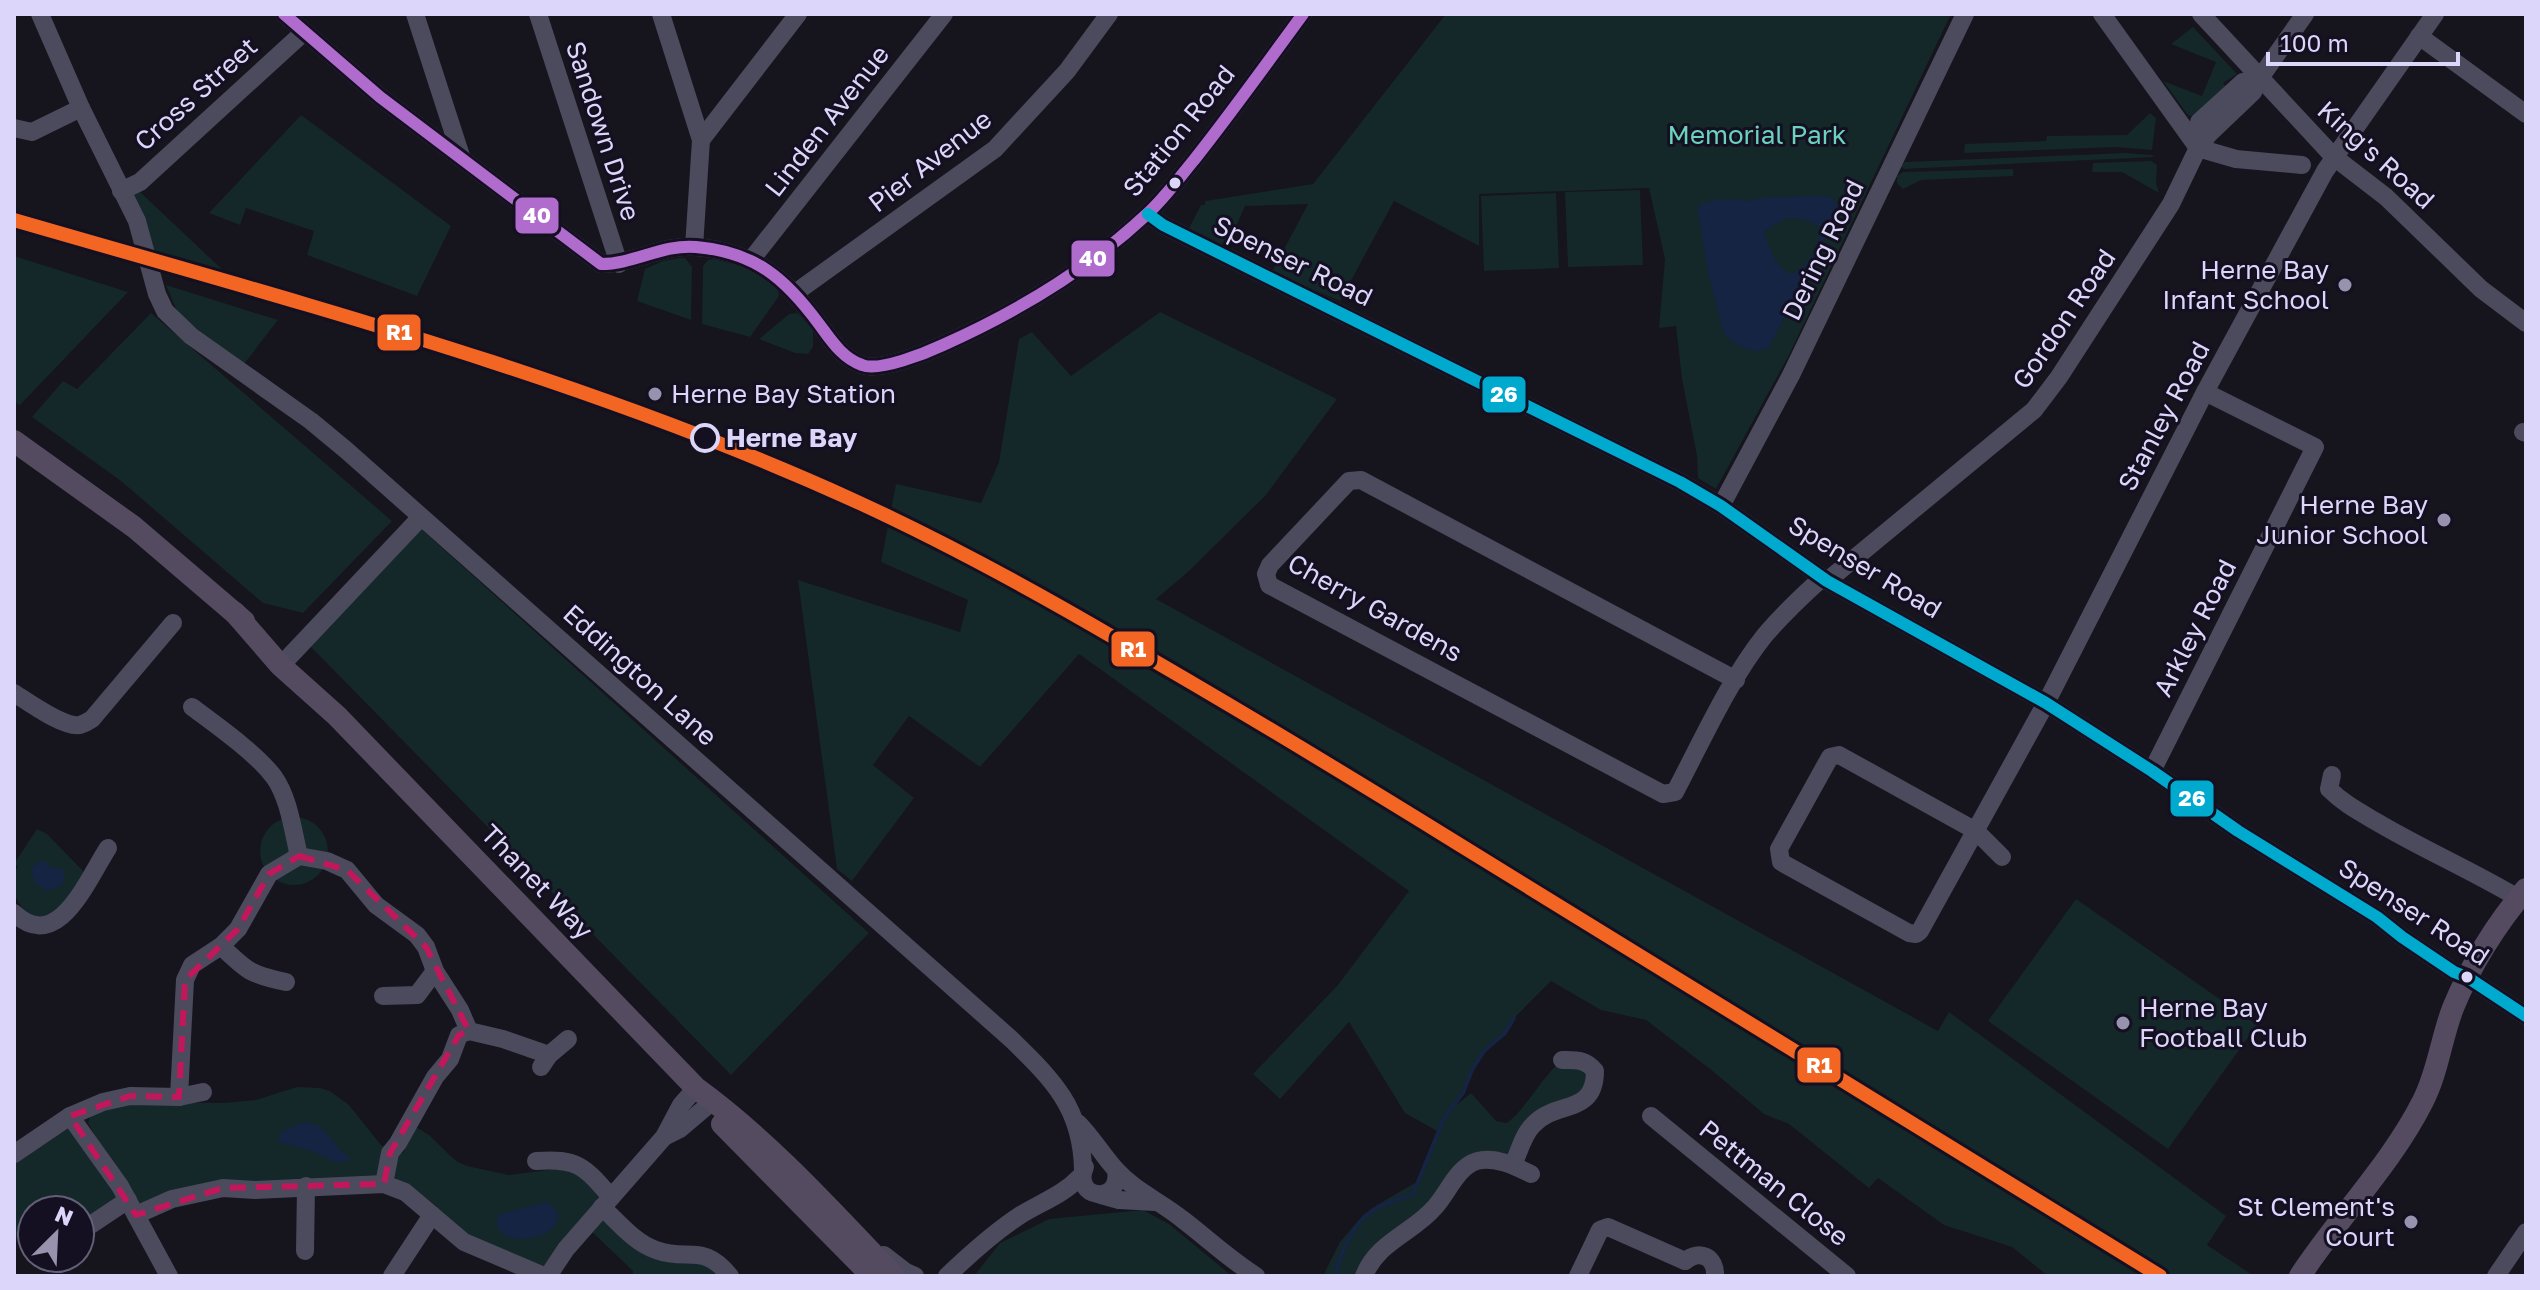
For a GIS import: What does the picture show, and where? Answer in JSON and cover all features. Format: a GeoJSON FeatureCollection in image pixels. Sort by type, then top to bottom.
{"type":"FeatureCollection","features":[{"type":"Feature","properties":{"kind":"main road","name":"Thanet Way"},"geometry":{"type":"LineString","coordinates":[[14,441],[134,527],[288,658],[337,716],[872,1276]]}},
{"type":"Feature","properties":{"kind":"main road","name":"Thanet Way"},"geometry":{"type":"LineString","coordinates":[[235,613],[280,665],[337,716]]}},
{"type":"Feature","properties":{"kind":"main road"},"geometry":{"type":"LineString","coordinates":[[2300,1276],[2393,1151],[2420,1107],[2452,1010],[2467,977],[2522,893]]}},
{"type":"Feature","properties":{"kind":"main road","name":"Thanet Way"},"geometry":{"type":"LineString","coordinates":[[705,1098],[780,1159],[894,1276]]}},
{"type":"Feature","properties":{"kind":"street","name":"Eddington Lane"},"geometry":{"type":"LineString","coordinates":[[40,14],[81,108],[137,221],[155,287],[165,311],[191,336],[311,421],[421,517],[1011,1039],[1055,1084],[1076,1121],[1112,1166],[1182,1218],[1225,1256],[1256,1276]]}},
{"type":"Feature","properties":{"kind":"street"},"geometry":{"type":"LineString","coordinates":[[415,14],[462,159]]}},
{"type":"Feature","properties":{"kind":"street","name":"Sandown Drive"},"geometry":{"type":"LineString","coordinates":[[538,14],[619,264]]}},
{"type":"Feature","properties":{"kind":"street"},"geometry":{"type":"LineString","coordinates":[[661,14],[701,140],[694,247]]}},
{"type":"Feature","properties":{"kind":"street"},"geometry":{"type":"LineString","coordinates":[[701,140],[798,14]]}},
{"type":"Feature","properties":{"kind":"street","name":"Linden Avenue"},"geometry":{"type":"LineString","coordinates":[[751,260],[944,14]]}},
{"type":"Feature","properties":{"kind":"street","name":"Pier Avenue"},"geometry":{"type":"LineString","coordinates":[[795,293],[995,149],[1067,71],[1109,14]]}},
{"type":"Feature","properties":{"kind":"street","name":"Station Road"},"geometry":{"type":"LineString","coordinates":[[795,293],[832,343],[864,367],[891,363],[933,350],[992,323],[1044,294],[1148,214],[1214,134],[1303,14]]}},
{"type":"Feature","properties":{"kind":"street","name":"Dering Road"},"geometry":{"type":"LineString","coordinates":[[1721,506],[1791,375],[1965,14]]}},
{"type":"Feature","properties":{"kind":"street"},"geometry":{"type":"LineString","coordinates":[[2102,14],[2198,148],[2236,159],[2302,165]]}},
{"type":"Feature","properties":{"kind":"street","name":"King's Road"},"geometry":{"type":"LineString","coordinates":[[2201,14],[2334,157],[2386,197],[2481,289],[2526,323]]}},
{"type":"Feature","properties":{"kind":"street"},"geometry":{"type":"LineString","coordinates":[[2260,78],[2305,14]]}},
{"type":"Feature","properties":{"kind":"street","name":"Stanley Road"},"geometry":{"type":"LineString","coordinates":[[1976,831],[2046,703],[2205,392],[2334,157],[2435,14]]}},
{"type":"Feature","properties":{"kind":"street"},"geometry":{"type":"LineString","coordinates":[[287,15],[380,97],[601,264],[619,264],[665,250],[694,247],[728,251],[773,272],[795,293]]}},
{"type":"Feature","properties":{"kind":"street","name":"Cross Street"},"geometry":{"type":"LineString","coordinates":[[121,191],[140,182],[304,32]]}},
{"type":"Feature","properties":{"kind":"street"},"geometry":{"type":"LineString","coordinates":[[2419,36],[2526,114]]}},
{"type":"Feature","properties":{"kind":"street","name":"Gordon Road"},"geometry":{"type":"LineString","coordinates":[[1825,579],[2034,410],[2059,377],[2171,204],[2198,148],[2199,122],[2243,82],[2260,78]]}},
{"type":"Feature","properties":{"kind":"street"},"geometry":{"type":"LineString","coordinates":[[14,128],[32,132],[81,108]]}},
{"type":"Feature","properties":{"kind":"street","name":"Spenser Road"},"geometry":{"type":"LineString","coordinates":[[1148,214],[1163,225],[1668,476],[1721,506],[1825,579],[2046,703],[2238,831],[2377,917],[2454,972],[2467,977],[2526,1016]]}},
{"type":"Feature","properties":{"kind":"street","name":"Arkley Road"},"geometry":{"type":"LineString","coordinates":[[2152,771],[2315,447],[2205,392]]}},
{"type":"Feature","properties":{"kind":"street","name":"Cherry Gardens"},"geometry":{"type":"LineString","coordinates":[[1736,680],[1361,480],[1349,481],[1270,565],[1266,574],[1269,585],[1663,794],[1675,792],[1736,680],[1763,638],[1788,609],[1825,579]]}},
{"type":"Feature","properties":{"kind":"street"},"geometry":{"type":"LineString","coordinates":[[288,658],[421,517]]}},
{"type":"Feature","properties":{"kind":"street"},"geometry":{"type":"LineString","coordinates":[[14,693],[60,720],[77,726],[85,723],[92,719],[173,623]]}},
{"type":"Feature","properties":{"kind":"street"},"geometry":{"type":"LineString","coordinates":[[192,707],[209,718],[275,779],[282,793],[299,856]]}},
{"type":"Feature","properties":{"kind":"street"},"geometry":{"type":"LineString","coordinates":[[1976,831],[1916,934],[1909,933],[1781,862],[1778,856],[1830,757],[1839,755],[1976,831],[2002,857]]}},
{"type":"Feature","properties":{"kind":"street"},"geometry":{"type":"LineString","coordinates":[[2332,775],[2329,789],[2340,800],[2412,833],[2480,875],[2522,893]]}},
{"type":"Feature","properties":{"kind":"street"},"geometry":{"type":"LineString","coordinates":[[14,913],[26,924],[40,927],[57,923],[108,848]]}},
{"type":"Feature","properties":{"kind":"street"},"geometry":{"type":"LineString","coordinates":[[179,1097],[185,980],[192,965],[221,946],[238,929],[269,874],[299,856],[327,861],[347,870],[376,905],[417,935],[469,1031]]}},
{"type":"Feature","properties":{"kind":"street"},"geometry":{"type":"LineString","coordinates":[[221,946],[247,971],[259,977],[286,982]]}},
{"type":"Feature","properties":{"kind":"street"},"geometry":{"type":"LineString","coordinates":[[383,996],[417,995],[435,971]]}},
{"type":"Feature","properties":{"kind":"street"},"geometry":{"type":"LineString","coordinates":[[384,1184],[390,1153],[435,1077],[450,1059],[459,1035],[469,1031],[503,1039],[545,1061],[568,1039]]}},
{"type":"Feature","properties":{"kind":"street"},"geometry":{"type":"LineString","coordinates":[[1513,1165],[1532,1125],[1544,1115],[1576,1104],[1594,1089],[1595,1071],[1591,1065],[1586,1061],[1562,1060]]}},
{"type":"Feature","properties":{"kind":"street"},"geometry":{"type":"LineString","coordinates":[[14,1154],[70,1116],[103,1102],[130,1096],[179,1097],[203,1092]]}},
{"type":"Feature","properties":{"kind":"street"},"geometry":{"type":"LineString","coordinates":[[96,1225],[132,1208],[223,1188],[255,1190],[384,1184],[405,1192],[464,1242],[546,1276],[664,1137],[681,1105],[705,1098]]}},
{"type":"Feature","properties":{"kind":"street"},"geometry":{"type":"LineString","coordinates":[[70,1116],[120,1186],[169,1276]]}},
{"type":"Feature","properties":{"kind":"street","name":"Pettman Close"},"geometry":{"type":"LineString","coordinates":[[1651,1116],[1664,1135],[1847,1276]]}},
{"type":"Feature","properties":{"kind":"street","name":"Eddington Lane"},"geometry":{"type":"LineString","coordinates":[[1076,1121],[1082,1146],[1082,1173]]}},
{"type":"Feature","properties":{"kind":"street"},"geometry":{"type":"LineString","coordinates":[[945,1275],[977,1246],[1036,1207],[1067,1191],[1091,1161],[1102,1159],[1112,1166],[1115,1186],[1079,1201],[1036,1207]]}},
{"type":"Feature","properties":{"kind":"street"},"geometry":{"type":"LineString","coordinates":[[536,1161],[572,1162],[584,1169],[606,1202],[644,1245],[667,1253],[706,1256],[716,1261],[730,1276]]}},
{"type":"Feature","properties":{"kind":"street"},"geometry":{"type":"LineString","coordinates":[[1364,1276],[1374,1257],[1435,1208],[1467,1166],[1477,1161],[1489,1161],[1513,1165],[1531,1174]]}},
{"type":"Feature","properties":{"kind":"street"},"geometry":{"type":"LineString","coordinates":[[1082,1173],[1085,1188],[1098,1194],[1119,1200],[1157,1202]]}},
{"type":"Feature","properties":{"kind":"street"},"geometry":{"type":"LineString","coordinates":[[305,1251],[306,1186]]}},
{"type":"Feature","properties":{"kind":"street"},"geometry":{"type":"LineString","coordinates":[[392,1276],[432,1215]]}},
{"type":"Feature","properties":{"kind":"street"},"geometry":{"type":"LineString","coordinates":[[846,1226],[915,1276]]}},
{"type":"Feature","properties":{"kind":"street"},"geometry":{"type":"LineString","coordinates":[[1578,1276],[1600,1230],[1608,1227],[1686,1269],[1695,1255],[1702,1255],[1711,1260],[1715,1276]]}},
{"type":"Feature","properties":{"kind":"street"},"geometry":{"type":"LineString","coordinates":[[2496,1276],[2526,1232]]}},
{"type":"Feature","properties":{"kind":"highlighted area"},"geometry":{"type":"Polygon","coordinates":[[[299,856],[347,870],[426,947],[469,1031],[459,1035],[390,1153],[384,1184],[223,1188],[136,1215],[70,1116],[130,1096],[179,1097],[185,980],[238,929],[269,874],[299,856]]]}},
{"type":"Feature","properties":{"kind":"green space","name":"Memorial Park"},"geometry":{"type":"Polygon","coordinates":[[[1446,14],[1951,14],[1789,355],[1716,489],[1698,478],[1676,326],[1659,328],[1665,259],[1649,188],[1479,194],[1479,246],[1394,201],[1340,301],[1272,272],[1308,204],[1245,206],[1227,247],[1189,228],[1205,201],[1313,184],[1446,14]]]}},
{"type":"Feature","properties":{"kind":"green space"},"geometry":{"type":"Polygon","coordinates":[[[2193,27],[2237,74],[2223,83],[2227,88],[2193,117],[2188,115],[2163,81],[2202,96],[2216,62],[2171,44],[2193,27]]]}},
{"type":"Feature","properties":{"kind":"green space"},"geometry":{"type":"Polygon","coordinates":[[[2150,113],[2156,118],[2152,150],[2116,147],[1964,153],[1965,144],[2046,141],[2047,136],[2127,135],[2150,113]]]}},
{"type":"Feature","properties":{"kind":"green space"},"geometry":{"type":"Polygon","coordinates":[[[301,115],[451,226],[417,296],[307,255],[314,231],[246,208],[240,225],[209,213],[301,115]]]}},
{"type":"Feature","properties":{"kind":"green space"},"geometry":{"type":"Polygon","coordinates":[[[2125,153],[2154,157],[1904,169],[1901,166],[1905,162],[2125,153]]]}},
{"type":"Feature","properties":{"kind":"green space"},"geometry":{"type":"Polygon","coordinates":[[[2151,161],[2157,165],[2159,193],[2122,172],[2092,172],[2093,163],[2151,161]]]}},
{"type":"Feature","properties":{"kind":"green space"},"geometry":{"type":"Polygon","coordinates":[[[2013,169],[2013,176],[1921,180],[1903,189],[1897,183],[1897,176],[1903,172],[2013,169]]]}},
{"type":"Feature","properties":{"kind":"green space"},"geometry":{"type":"Polygon","coordinates":[[[1640,190],[1643,265],[1568,267],[1565,192],[1640,190]]]}},
{"type":"Feature","properties":{"kind":"green space"},"geometry":{"type":"Polygon","coordinates":[[[139,191],[229,276],[156,255],[130,193],[139,191]]]}},
{"type":"Feature","properties":{"kind":"green space"},"geometry":{"type":"Polygon","coordinates":[[[1556,193],[1559,268],[1484,271],[1481,196],[1556,193]]]}},
{"type":"Feature","properties":{"kind":"green space"},"geometry":{"type":"Polygon","coordinates":[[[14,256],[128,292],[20,405],[14,402],[14,256]]]}},
{"type":"Feature","properties":{"kind":"green space"},"geometry":{"type":"Polygon","coordinates":[[[685,258],[692,267],[691,320],[637,301],[645,269],[685,258]]]}},
{"type":"Feature","properties":{"kind":"green space"},"geometry":{"type":"Polygon","coordinates":[[[708,260],[747,268],[777,287],[779,296],[750,337],[702,324],[703,266],[708,260]]]}},
{"type":"Feature","properties":{"kind":"green space"},"geometry":{"type":"Polygon","coordinates":[[[166,285],[278,320],[244,364],[179,316],[166,285]]]}},
{"type":"Feature","properties":{"kind":"green space"},"geometry":{"type":"Polygon","coordinates":[[[1160,312],[1337,399],[1266,495],[1156,599],[1938,1031],[1949,1012],[2226,1216],[2207,1245],[2254,1276],[2048,1276],[2012,1247],[1944,1225],[1878,1178],[1869,1188],[1789,1124],[1764,1114],[1646,1020],[1601,1010],[1551,981],[1514,1018],[1505,1033],[1484,1051],[1455,1106],[1471,1093],[1496,1121],[1507,1123],[1562,1060],[1586,1061],[1594,1089],[1544,1115],[1513,1165],[1477,1161],[1364,1276],[1323,1276],[1340,1242],[1363,1215],[1420,1180],[1439,1132],[1405,1113],[1349,1022],[1280,1099],[1253,1074],[1337,986],[1409,891],[1079,654],[980,767],[909,716],[873,765],[914,798],[852,881],[837,869],[798,580],[960,632],[968,600],[881,562],[896,484],[981,503],[999,462],[1019,339],[1032,332],[1071,376],[1160,312]]]}},
{"type":"Feature","properties":{"kind":"green space"},"geometry":{"type":"Polygon","coordinates":[[[151,313],[392,521],[303,613],[263,603],[121,481],[32,417],[63,381],[77,389],[151,313]]]}},
{"type":"Feature","properties":{"kind":"green space"},"geometry":{"type":"Polygon","coordinates":[[[798,313],[813,330],[813,347],[808,354],[795,353],[759,339],[789,314],[798,313]]]}},
{"type":"Feature","properties":{"kind":"green space"},"geometry":{"type":"Polygon","coordinates":[[[419,527],[869,933],[731,1075],[310,646],[419,527]]]}},
{"type":"Feature","properties":{"kind":"green space"},"geometry":{"type":"Polygon","coordinates":[[[294,817],[318,827],[328,851],[318,875],[294,885],[270,875],[260,851],[270,827],[294,817]]]}},
{"type":"Feature","properties":{"kind":"green space"},"geometry":{"type":"Polygon","coordinates":[[[37,829],[47,834],[83,871],[82,878],[57,915],[37,922],[20,904],[13,883],[18,866],[14,864],[37,829]]]}},
{"type":"Feature","properties":{"kind":"green space","name":"Herne Bay Football Club"},"geometry":{"type":"Polygon","coordinates":[[[2076,899],[2257,1025],[2168,1149],[1988,1021],[2076,899]]]}},
{"type":"Feature","properties":{"kind":"green space"},"geometry":{"type":"Polygon","coordinates":[[[297,1087],[320,1088],[330,1091],[349,1105],[381,1145],[403,1153],[416,1127],[456,1161],[467,1166],[509,1175],[556,1169],[578,1173],[607,1197],[600,1221],[605,1221],[640,1250],[655,1259],[707,1265],[726,1276],[633,1276],[633,1271],[590,1230],[545,1270],[478,1246],[396,1178],[382,1173],[378,1176],[139,1206],[96,1225],[96,1194],[16,1194],[14,1238],[14,1163],[66,1125],[96,1138],[88,1123],[91,1115],[134,1102],[223,1103],[256,1100],[297,1087]]]}},
{"type":"Feature","properties":{"kind":"green space"},"geometry":{"type":"Polygon","coordinates":[[[1143,1210],[1169,1224],[1232,1276],[974,1276],[1000,1243],[1049,1219],[1143,1210]]]}},
{"type":"Feature","properties":{"kind":"water"},"geometry":{"type":"Polygon","coordinates":[[[1767,197],[1833,198],[1837,214],[1770,346],[1758,351],[1738,345],[1723,331],[1707,269],[1698,211],[1699,205],[1714,200],[1746,201],[1767,197]],[[1787,218],[1764,231],[1770,250],[1786,272],[1791,274],[1812,255],[1820,228],[1809,221],[1787,218]]]}},
{"type":"Feature","properties":{"kind":"water"},"geometry":{"type":"Polygon","coordinates":[[[39,861],[62,869],[65,876],[62,885],[47,891],[35,883],[31,870],[39,861]]]}},
{"type":"Feature","properties":{"kind":"water"},"geometry":{"type":"Polygon","coordinates":[[[305,1122],[326,1132],[350,1157],[349,1160],[338,1163],[312,1151],[278,1142],[281,1132],[305,1122]]]}},
{"type":"Feature","properties":{"kind":"water"},"geometry":{"type":"Polygon","coordinates":[[[547,1202],[556,1210],[558,1218],[547,1232],[525,1239],[501,1233],[497,1225],[498,1215],[547,1202]]]}},
{"type":"Feature","properties":{"kind":"waterway"},"geometry":{"type":"LineString","coordinates":[[1335,1276],[1340,1258],[1358,1224],[1372,1211],[1413,1194],[1445,1116],[1463,1093],[1484,1051],[1505,1033],[1514,1018]]}},
{"type":"Feature","properties":{"kind":"transit line","name":"40"},"geometry":{"type":"LineString","coordinates":[[284,14],[380,97],[601,264],[684,247],[717,250],[752,261],[794,293],[843,353],[855,362],[870,366],[891,364],[943,345],[1050,288],[1100,254],[1153,209],[1177,181],[1303,14]]}},
{"type":"Feature","properties":{"kind":"transit line","name":"26"},"geometry":{"type":"LineString","coordinates":[[1148,214],[1163,225],[1680,482],[1721,506],[1827,581],[2046,703],[2238,831],[2377,917],[2454,972],[2467,977],[2526,1016]]}},
{"type":"Feature","properties":{"kind":"transit line","name":"R1"},"geometry":{"type":"LineString","coordinates":[[14,220],[332,312],[543,379],[749,455],[919,532],[1053,602],[1290,741],[2160,1276]]}},
{"type":"Feature","properties":{"kind":"place","name":"Herne Bay Infant School"},"geometry":{"type":"Point","coordinates":[2345,285]}},
{"type":"Feature","properties":{"kind":"place","name":"Herne Bay Station"},"geometry":{"type":"Point","coordinates":[655,394]}},
{"type":"Feature","properties":{"kind":"place","name":"Herne Bay"},"geometry":{"type":"Point","coordinates":[705,438]}},
{"type":"Feature","properties":{"kind":"place","name":"Herne Bay Junior School"},"geometry":{"type":"Point","coordinates":[2444,520]}},
{"type":"Feature","properties":{"kind":"place","name":"Herne Bay Football Club"},"geometry":{"type":"Point","coordinates":[2123,1023]}},
{"type":"Feature","properties":{"kind":"place","name":"St Clement's Court"},"geometry":{"type":"Point","coordinates":[2411,1222]}}]}
